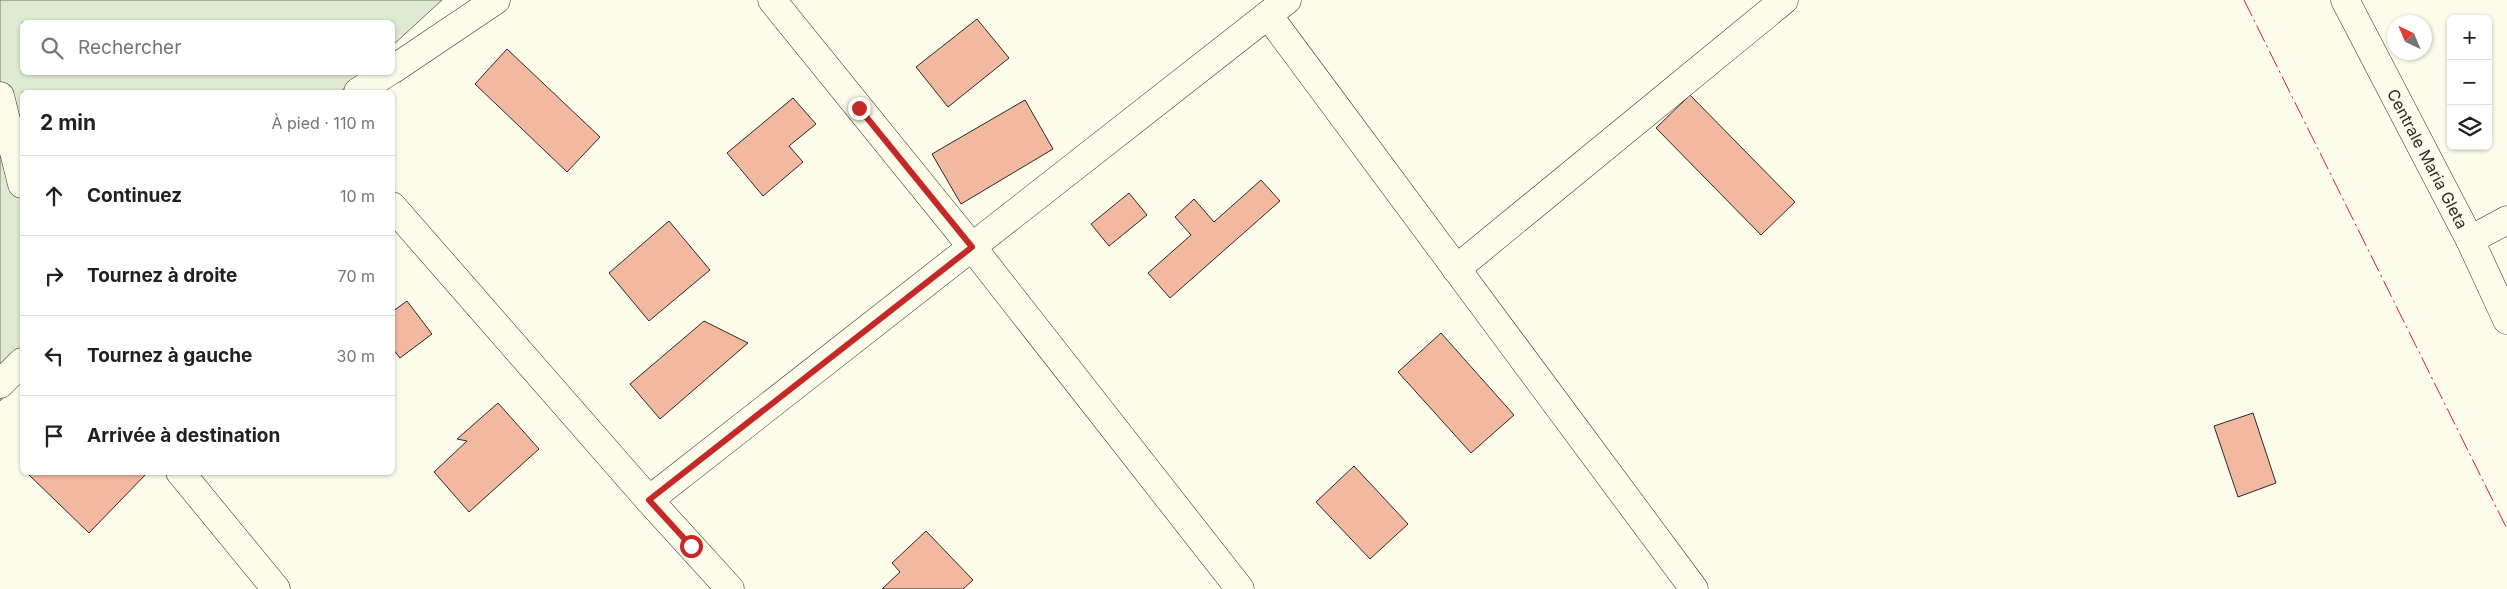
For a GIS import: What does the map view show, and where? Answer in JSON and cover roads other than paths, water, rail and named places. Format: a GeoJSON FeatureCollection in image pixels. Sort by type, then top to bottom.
{"type":"FeatureCollection","features":[{"type":"Feature","properties":{"kind":"street"},"geometry":{"type":"LineString","coordinates":[[395,68],[496,0]]}},
{"type":"Feature","properties":{"kind":"street"},"geometry":{"type":"LineString","coordinates":[[772,0],[972,247],[1240,589]]}},
{"type":"Feature","properties":{"kind":"street"},"geometry":{"type":"LineString","coordinates":[[1456,269],[1784,0]]}},
{"type":"Feature","properties":{"kind":"street","name":"Centrale Maria Gleta"},"geometry":{"type":"LineString","coordinates":[[2345,0],[2470,240],[2507,320]]}},
{"type":"Feature","properties":{"kind":"street"},"geometry":{"type":"LineString","coordinates":[[649,500],[1277,8],[1456,269],[1694,589]]}},
{"type":"Feature","properties":{"kind":"street"},"geometry":{"type":"LineString","coordinates":[[361,90],[384,75]]}},
{"type":"Feature","properties":{"kind":"street"},"geometry":{"type":"LineString","coordinates":[[0,96],[20,176]]}},
{"type":"Feature","properties":{"kind":"street"},"geometry":{"type":"LineString","coordinates":[[395,209],[649,500],[730,589]]}},
{"type":"Feature","properties":{"kind":"street"},"geometry":{"type":"LineString","coordinates":[[2470,240],[2507,220]]}},
{"type":"Feature","properties":{"kind":"street"},"geometry":{"type":"LineString","coordinates":[[0,384],[20,364]]}},
{"type":"Feature","properties":{"kind":"street"},"geometry":{"type":"LineString","coordinates":[[182,475],[276,589]]}}]}
